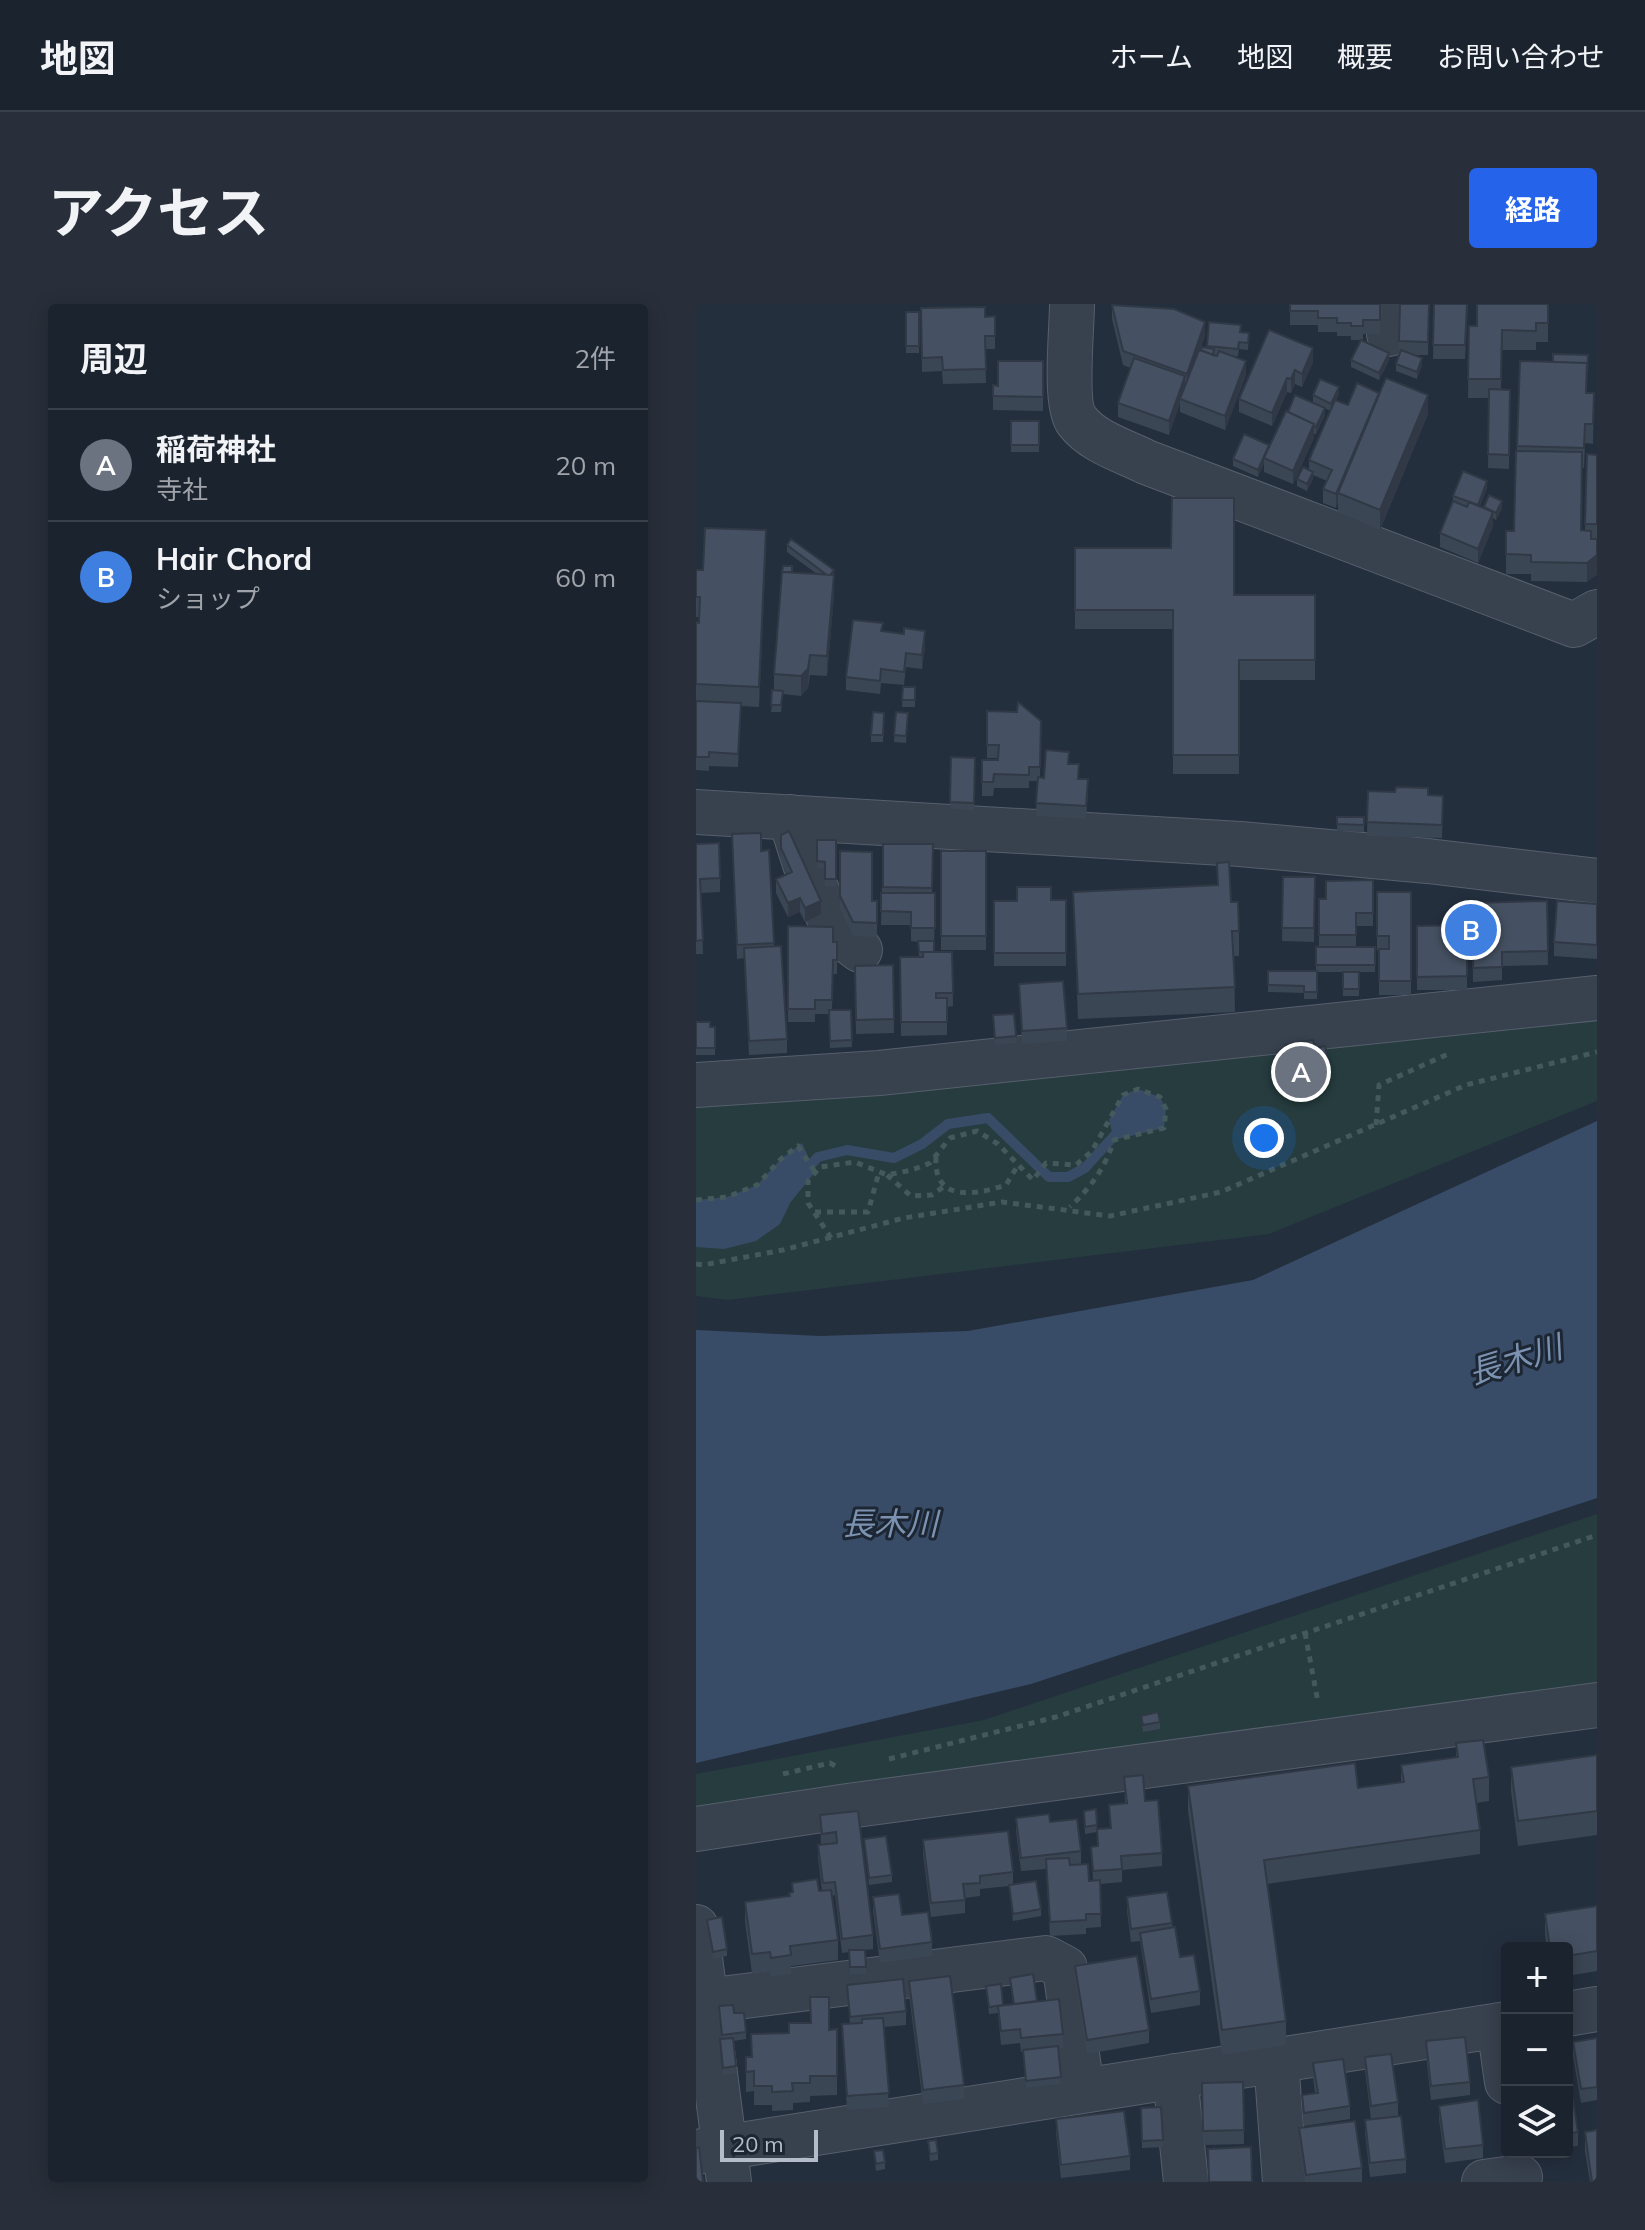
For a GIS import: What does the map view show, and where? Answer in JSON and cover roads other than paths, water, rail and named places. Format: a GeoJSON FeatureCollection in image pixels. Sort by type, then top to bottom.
{"type":"FeatureCollection","features":[{"type":"Feature","properties":{"kind":"street"},"geometry":{"type":"LineString","coordinates":[[1072,304],[1070,398],[1075,420],[1096,438],[1146,462],[1589,625]]}},
{"type":"Feature","properties":{"kind":"street"},"geometry":{"type":"LineString","coordinates":[[696,812],[1240,844],[1428,861],[1597,881]]}},
{"type":"Feature","properties":{"kind":"street"},"geometry":{"type":"LineString","coordinates":[[790,817],[805,864],[835,931],[860,950]]}},
{"type":"Feature","properties":{"kind":"street"},"geometry":{"type":"LineString","coordinates":[[696,1085],[879,1073],[1597,998]]}},
{"type":"Feature","properties":{"kind":"street"},"geometry":{"type":"LineString","coordinates":[[696,1829],[1597,1705]]}},
{"type":"Feature","properties":{"kind":"street"},"geometry":{"type":"LineString","coordinates":[[696,1927],[705,2001],[716,2160],[1082,2090],[1501,2024]]}},
{"type":"Feature","properties":{"kind":"street"},"geometry":{"type":"LineString","coordinates":[[705,2001],[1046,1958],[1065,1968],[1082,2090]]}},
{"type":"Feature","properties":{"kind":"street"},"geometry":{"type":"LineString","coordinates":[[1573,2013],[1597,2009]]}},
{"type":"Feature","properties":{"kind":"street"},"geometry":{"type":"LineString","coordinates":[[1276,2060],[1285,2182]]}},
{"type":"Feature","properties":{"kind":"street"},"geometry":{"type":"LineString","coordinates":[[1175,2076],[1186,2182]]}},
{"type":"Feature","properties":{"kind":"water"},"geometry":{"type":"Polygon","coordinates":[[[1138,1089],[1160,1097],[1166,1109],[1164,1128],[1114,1140],[1109,1120],[1123,1095],[1138,1089]]]}},
{"type":"Feature","properties":{"kind":"water","name":"長木川"},"geometry":{"type":"Polygon","coordinates":[[[1597,1121],[1597,1498],[1031,1684],[696,1763],[696,1330],[820,1336],[968,1331],[1253,1280],[1597,1121]]]}},
{"type":"Feature","properties":{"kind":"water"},"geometry":{"type":"Polygon","coordinates":[[[802,1143],[815,1172],[790,1203],[780,1224],[756,1241],[724,1249],[696,1247],[696,1200],[727,1197],[757,1185],[781,1159],[802,1143]]]}},
{"type":"Feature","properties":{"kind":"waterway"},"geometry":{"type":"LineString","coordinates":[[803,1173],[818,1157],[847,1150],[894,1158],[922,1144],[948,1124],[988,1118],[1049,1177],[1068,1177],[1085,1168],[1123,1126]]}},
{"type":"Feature","properties":{"kind":"place","name":"Hair Chord"},"geometry":{"type":"Point","coordinates":[1471,930]}},
{"type":"Feature","properties":{"kind":"place","name":"稲荷神社"},"geometry":{"type":"Point","coordinates":[1301,1072]}}]}
